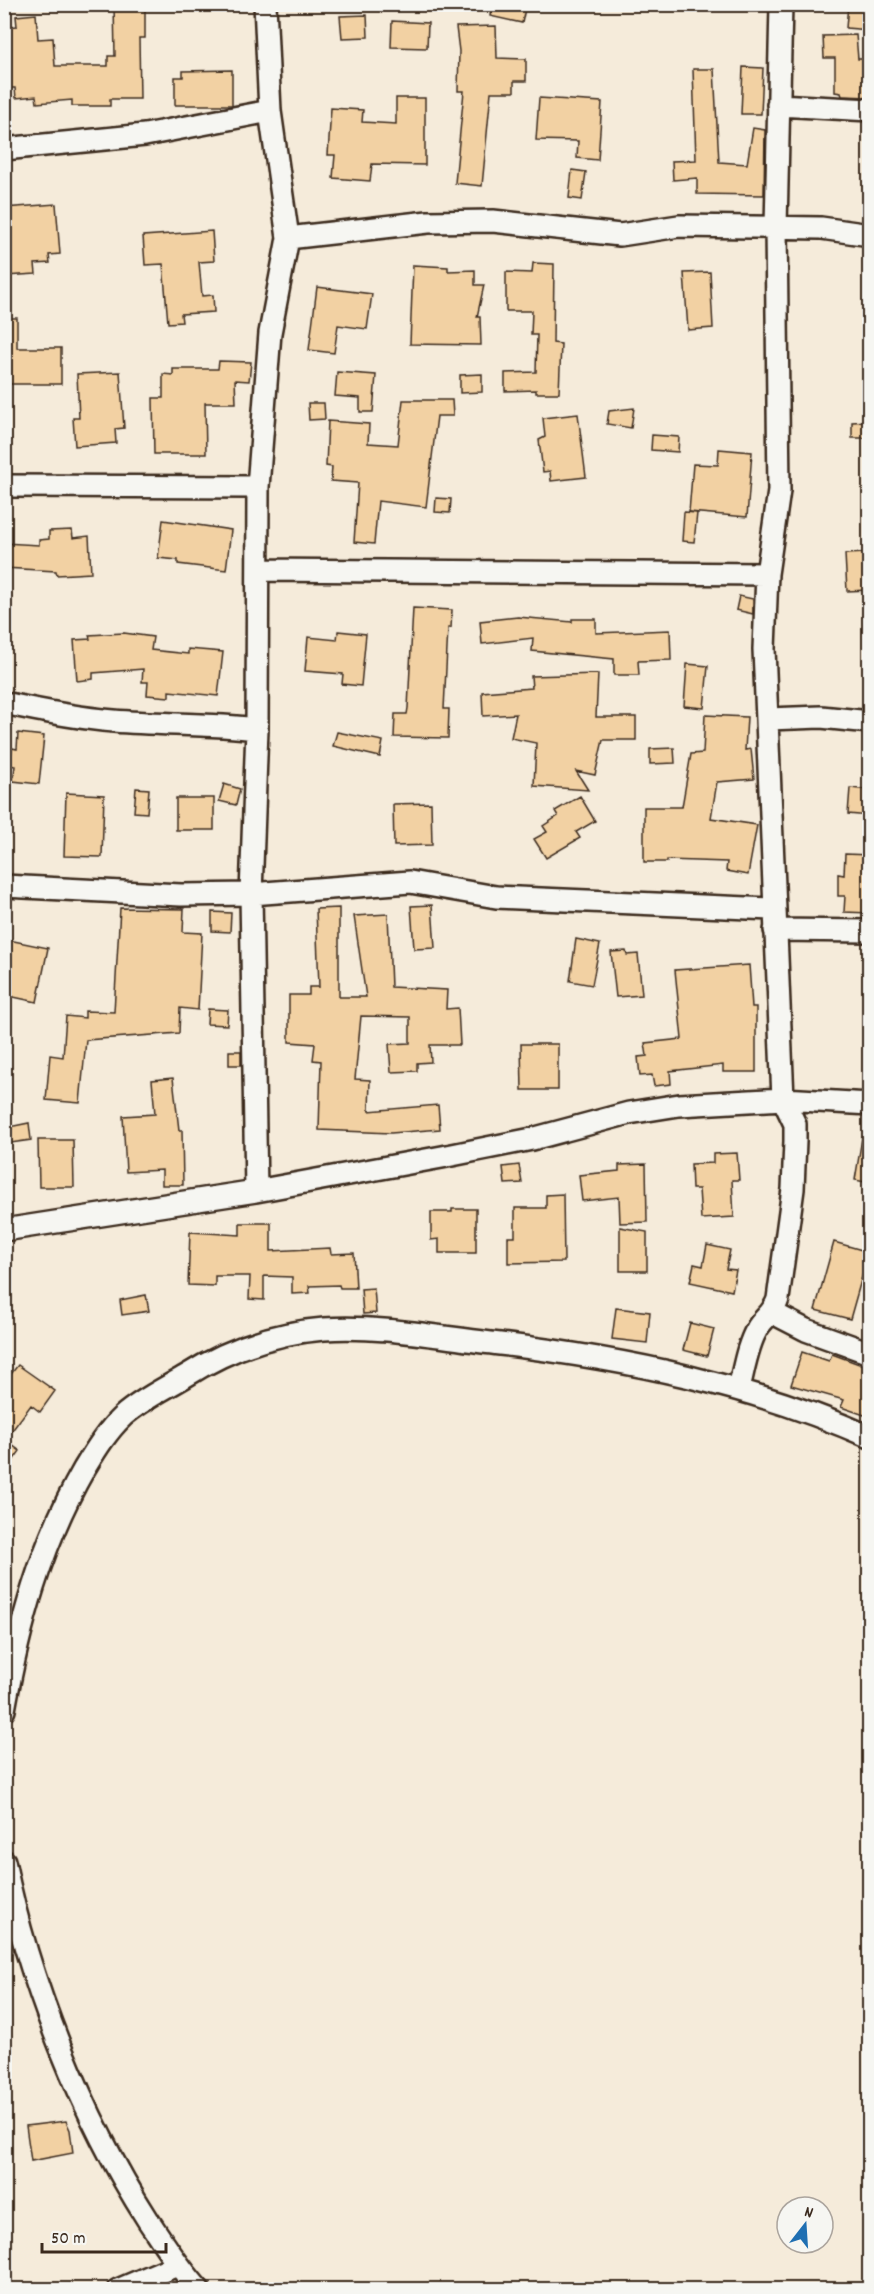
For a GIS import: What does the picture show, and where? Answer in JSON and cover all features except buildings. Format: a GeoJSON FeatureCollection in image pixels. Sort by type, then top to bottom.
{"type":"FeatureCollection","features":[{"type":"Feature","properties":{"kind":"street"},"geometry":{"type":"LineString","coordinates":[[256,1191],[250,894],[257,729],[258,488],[270,333],[288,238],[270,111],[265,4]]}},
{"type":"Feature","properties":{"kind":"street"},"geometry":{"type":"LineString","coordinates":[[739,1388],[752,1338],[759,1325],[772,1312],[779,1294],[793,1189],[795,1124],[783,1099],[773,909],[764,649],[766,574],[779,491],[776,227],[781,4]]}},
{"type":"Feature","properties":{"kind":"street"},"geometry":{"type":"LineString","coordinates":[[778,105],[870,110]]}},
{"type":"Feature","properties":{"kind":"street"},"geometry":{"type":"LineString","coordinates":[[4,149],[145,135],[270,111]]}},
{"type":"Feature","properties":{"kind":"street"},"geometry":{"type":"LineString","coordinates":[[288,238],[439,222],[493,221],[620,235],[679,226],[821,228],[870,235]]}},
{"type":"Feature","properties":{"kind":"street"},"geometry":{"type":"LineString","coordinates":[[4,486],[258,488]]}},
{"type":"Feature","properties":{"kind":"street"},"geometry":{"type":"LineString","coordinates":[[259,570],[766,574]]}},
{"type":"Feature","properties":{"kind":"street"},"geometry":{"type":"LineString","coordinates":[[4,703],[55,714],[114,721],[209,723],[257,729]]}},
{"type":"Feature","properties":{"kind":"street"},"geometry":{"type":"LineString","coordinates":[[768,719],[821,717],[870,722]]}},
{"type":"Feature","properties":{"kind":"street"},"geometry":{"type":"LineString","coordinates":[[4,886],[181,895],[250,894],[410,882],[496,897],[773,909]]}},
{"type":"Feature","properties":{"kind":"street"},"geometry":{"type":"LineString","coordinates":[[775,930],[870,931]]}},
{"type":"Feature","properties":{"kind":"street"},"geometry":{"type":"LineString","coordinates":[[4,1230],[256,1191],[509,1143],[629,1113],[679,1105],[783,1099],[870,1104]]}},
{"type":"Feature","properties":{"kind":"street"},"geometry":{"type":"LineString","coordinates":[[772,1312],[806,1330],[870,1353]]}},
{"type":"Feature","properties":{"kind":"street"},"geometry":{"type":"LineString","coordinates":[[4,1710],[14,1660],[37,1574],[69,1496],[89,1461],[107,1434],[124,1415],[204,1364],[241,1347],[274,1337],[324,1329],[411,1332],[567,1352],[739,1388],[870,1437]]}},
{"type":"Feature","properties":{"kind":"street"},"geometry":{"type":"LineString","coordinates":[[4,1861],[36,1975],[81,2097],[110,2158],[177,2265],[199,2289]]}},
{"type":"Feature","properties":{"kind":"street"},"geometry":{"type":"LineString","coordinates":[[118,2289],[177,2265]]}}]}
